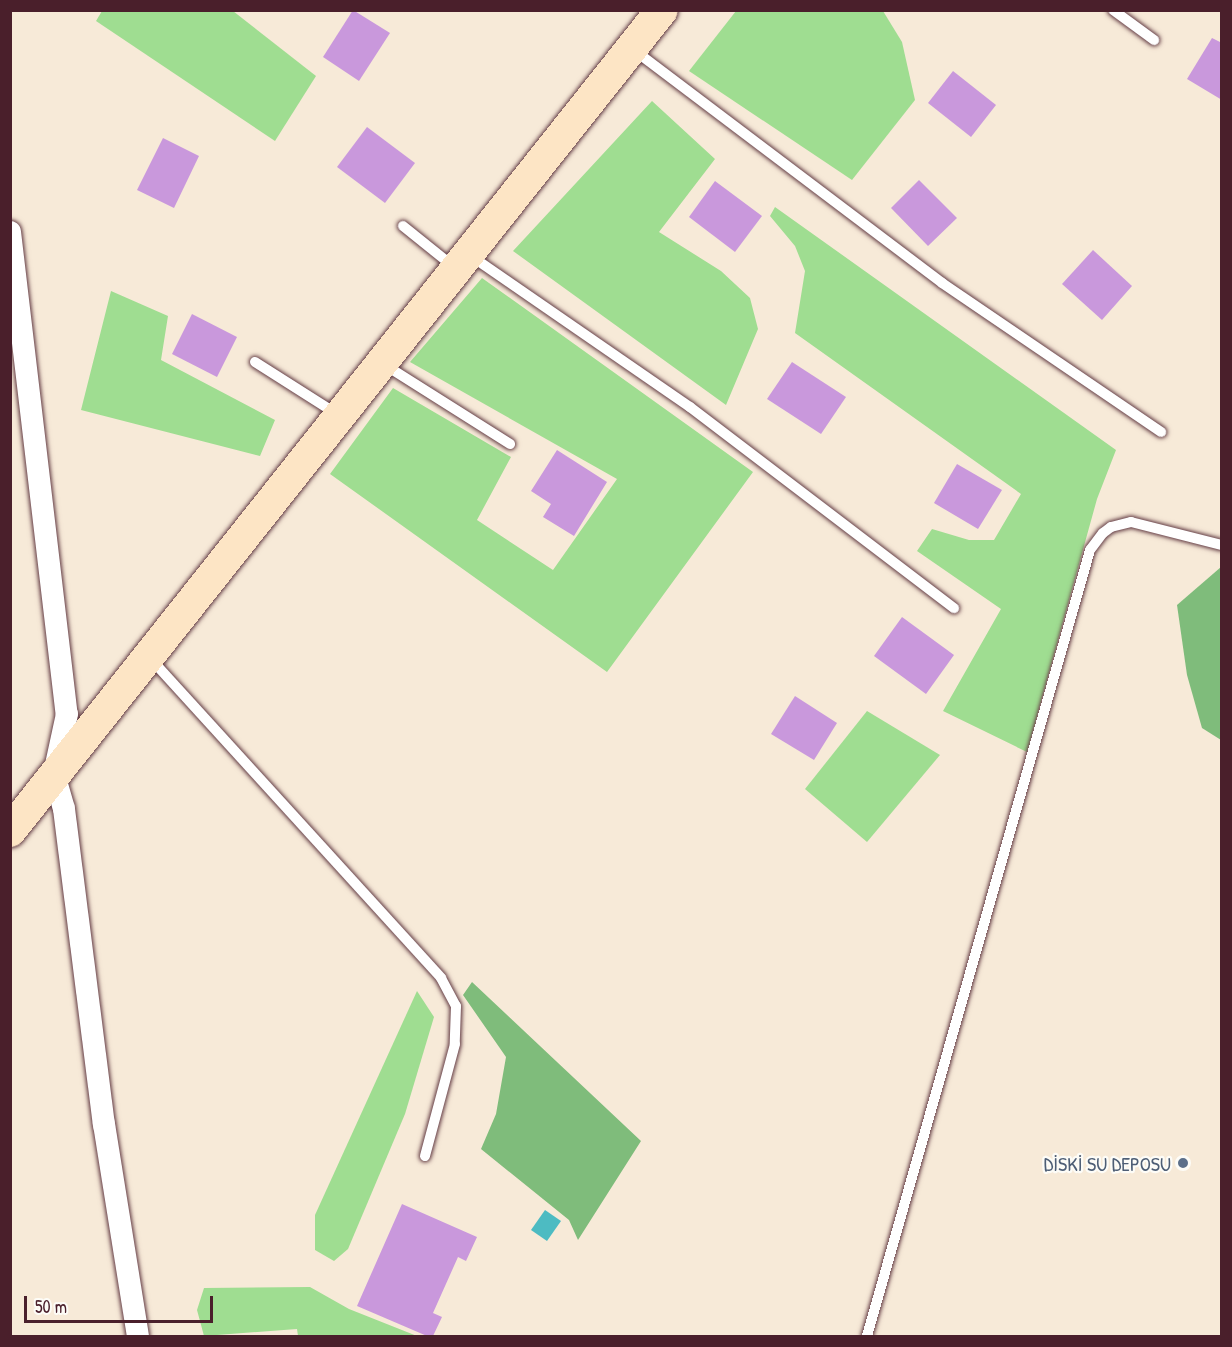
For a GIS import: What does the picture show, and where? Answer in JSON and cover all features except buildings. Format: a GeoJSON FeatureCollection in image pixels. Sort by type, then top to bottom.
{"type":"FeatureCollection","features":[{"type":"Feature","properties":{"kind":"street"},"geometry":{"type":"LineString","coordinates":[[10,831],[662,10]]}},
{"type":"Feature","properties":{"kind":"street"},"geometry":{"type":"LineString","coordinates":[[10,232],[67,714],[54,774],[64,809],[104,1124],[138,1336]]}},
{"type":"Feature","properties":{"kind":"lane"},"geometry":{"type":"LineString","coordinates":[[1113,10],[1154,40]]}},
{"type":"Feature","properties":{"kind":"lane"},"geometry":{"type":"LineString","coordinates":[[632,48],[942,282],[1161,432]]}},
{"type":"Feature","properties":{"kind":"lane"},"geometry":{"type":"LineString","coordinates":[[403,226],[690,407],[954,608]]}},
{"type":"Feature","properties":{"kind":"lane"},"geometry":{"type":"LineString","coordinates":[[255,362],[340,416]]}},
{"type":"Feature","properties":{"kind":"lane"},"geometry":{"type":"LineString","coordinates":[[382,363],[510,444]]}},
{"type":"Feature","properties":{"kind":"lane"},"geometry":{"type":"LineString","coordinates":[[867,1336],[1090,550],[1095,541],[1111,527],[1131,522],[1221,545]]}},
{"type":"Feature","properties":{"kind":"lane"},"geometry":{"type":"LineString","coordinates":[[149,657],[441,978],[456,1006],[455,1044],[425,1156]]}},
{"type":"Feature","properties":{"kind":"green space"},"geometry":{"type":"Polygon","coordinates":[[[102,11],[233,11],[316,76],[275,141],[96,21],[102,11]]]}},
{"type":"Feature","properties":{"kind":"green space"},"geometry":{"type":"Polygon","coordinates":[[[736,11],[883,11],[902,42],[915,100],[852,180],[689,71],[736,11]]]}},
{"type":"Feature","properties":{"kind":"green space"},"geometry":{"type":"Polygon","coordinates":[[[652,101],[715,159],[659,232],[721,271],[750,298],[758,329],[726,405],[513,251],[652,101]]]}},
{"type":"Feature","properties":{"kind":"green space"},"geometry":{"type":"Polygon","coordinates":[[[775,207],[1116,450],[1097,499],[1027,752],[943,711],[1001,609],[917,551],[932,529],[969,540],[994,540],[1021,494],[795,333],[805,271],[795,246],[770,216],[775,207]]]}},
{"type":"Feature","properties":{"kind":"green space"},"geometry":{"type":"Polygon","coordinates":[[[482,278],[753,472],[607,672],[330,474],[393,388],[511,457],[477,520],[553,570],[617,479],[410,362],[482,278]]]}},
{"type":"Feature","properties":{"kind":"green space"},"geometry":{"type":"Polygon","coordinates":[[[111,291],[168,316],[161,360],[275,420],[260,456],[81,410],[111,291]]]}},
{"type":"Feature","properties":{"kind":"green space"},"geometry":{"type":"Polygon","coordinates":[[[1221,567],[1221,740],[1202,728],[1187,675],[1177,605],[1221,567]]]}},
{"type":"Feature","properties":{"kind":"green space"},"geometry":{"type":"Polygon","coordinates":[[[867,711],[940,755],[867,842],[805,789],[867,711]]]}},
{"type":"Feature","properties":{"kind":"green space"},"geometry":{"type":"Polygon","coordinates":[[[472,982],[641,1141],[578,1240],[569,1220],[481,1149],[496,1114],[506,1057],[463,995],[472,982]]]}},
{"type":"Feature","properties":{"kind":"green space"},"geometry":{"type":"Polygon","coordinates":[[[417,991],[434,1017],[405,1114],[348,1249],[334,1261],[315,1250],[315,1215],[417,991]]]}},
{"type":"Feature","properties":{"kind":"green space"},"geometry":{"type":"Polygon","coordinates":[[[310,1287],[349,1309],[417,1336],[298,1336],[297,1329],[204,1336],[197,1310],[204,1288],[310,1287]]]}},
{"type":"Feature","properties":{"kind":"water"},"geometry":{"type":"Polygon","coordinates":[[[545,1210],[561,1221],[547,1241],[531,1230],[545,1210]]]}},
{"type":"Feature","properties":{"kind":"place","name":"DİSKİ SU DEPOSU"},"geometry":{"type":"Point","coordinates":[1183,1163]}}]}
